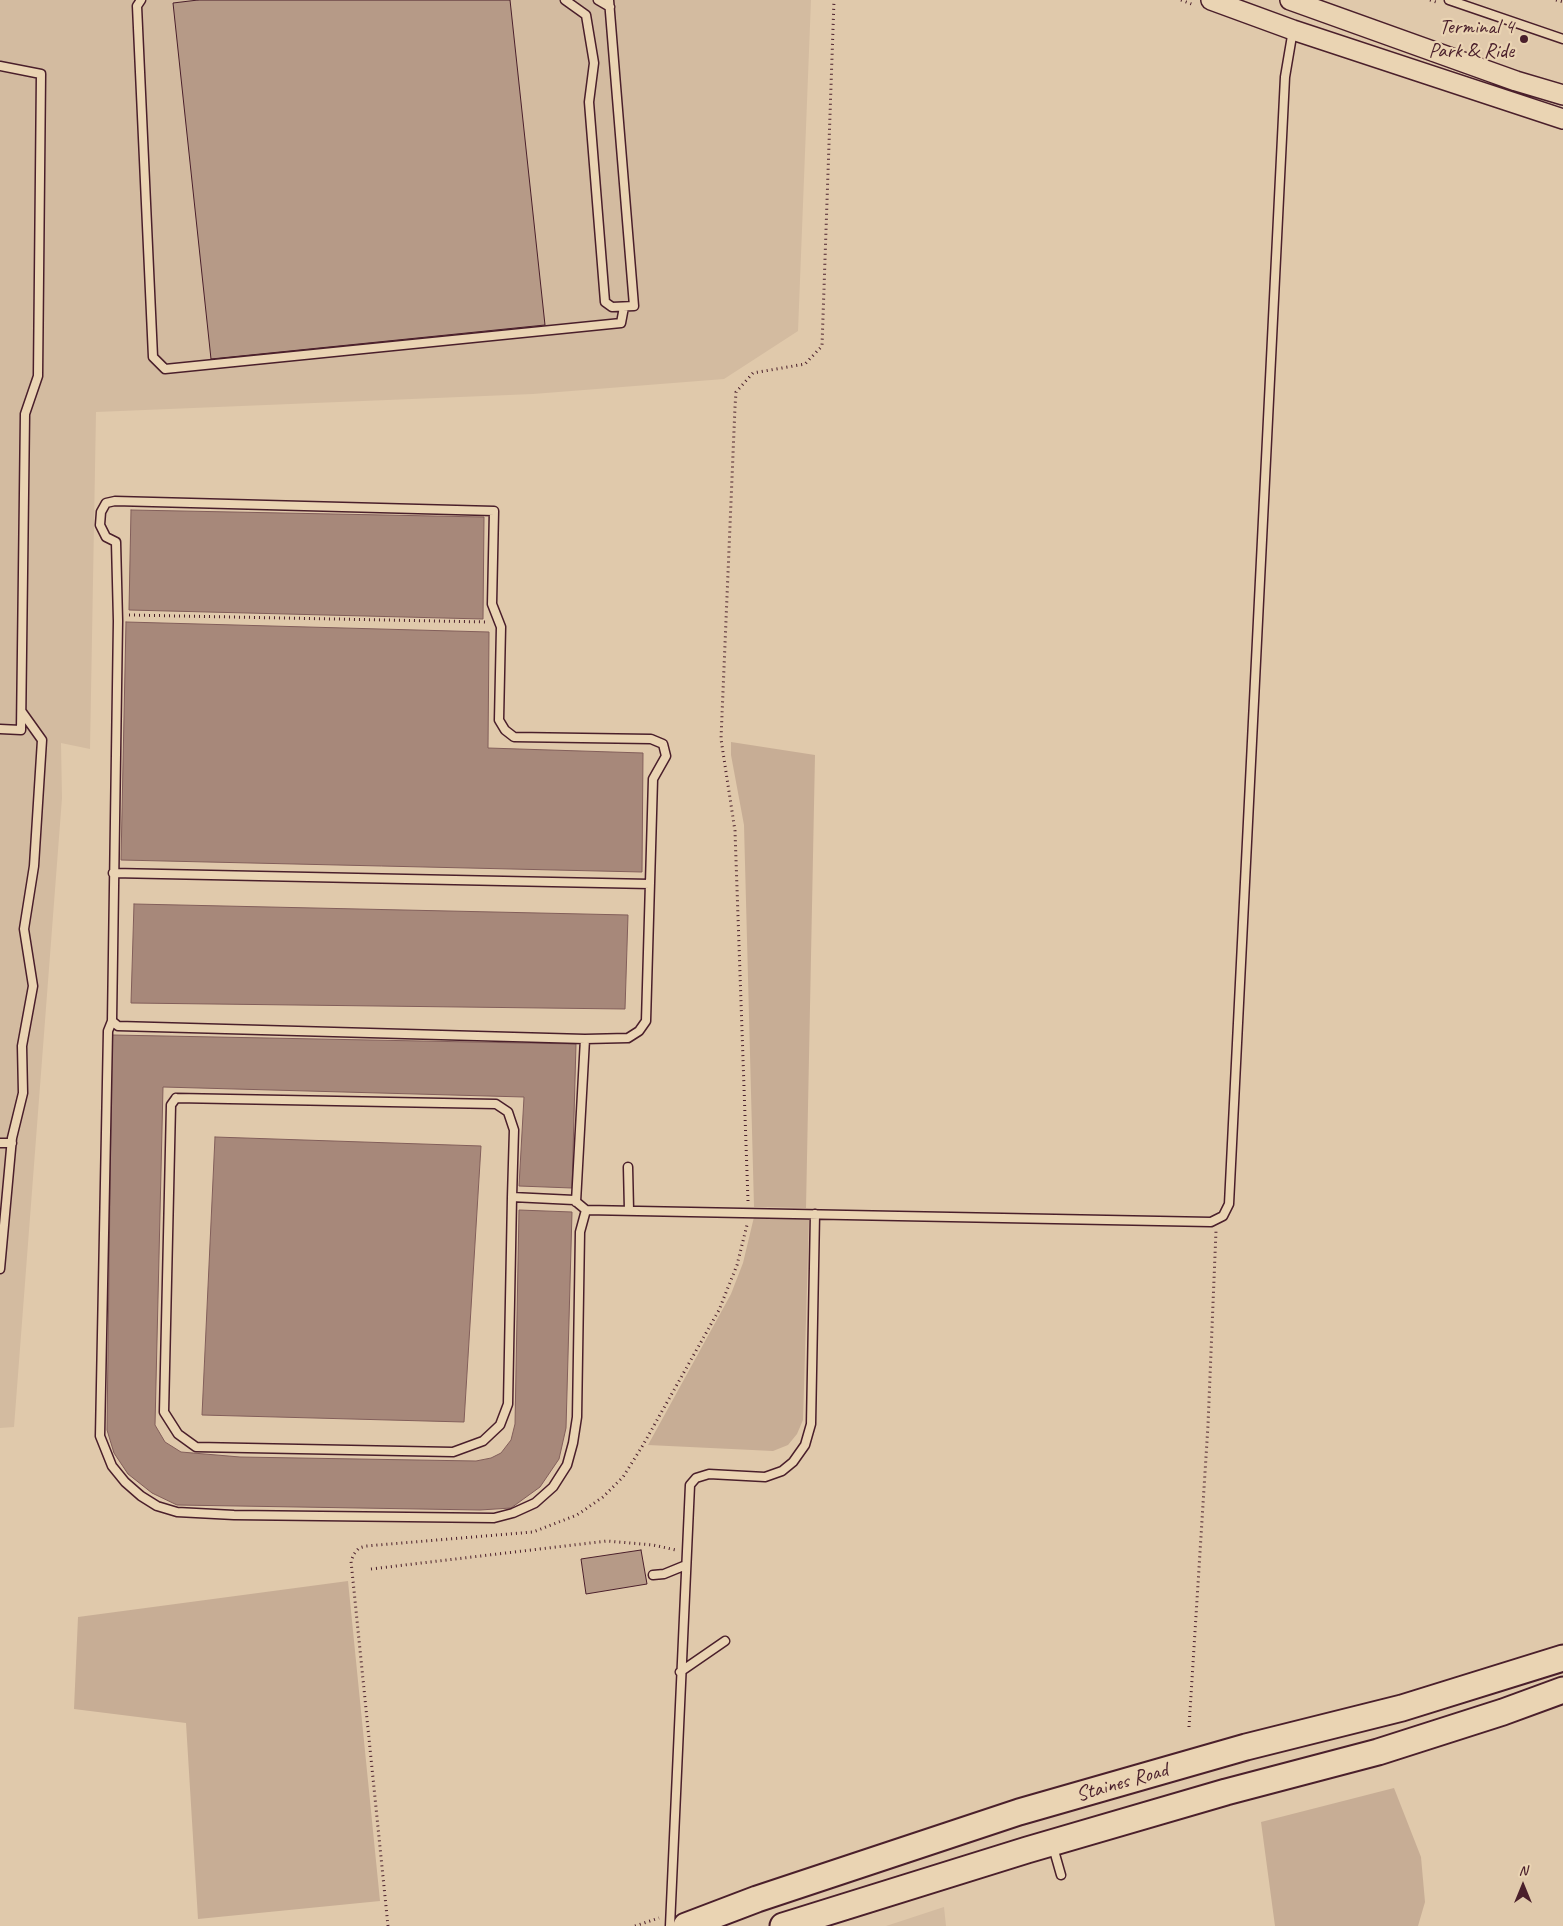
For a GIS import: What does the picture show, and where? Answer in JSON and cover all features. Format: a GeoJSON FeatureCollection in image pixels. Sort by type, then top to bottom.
{"type":"FeatureCollection","features":[{"type":"Feature","properties":{"kind":"highway","name":"Staines Road"},"geometry":{"type":"LineString","coordinates":[[686,1926],[757,1899],[1019,1812],[1246,1746],[1402,1708],[1563,1658]]}},
{"type":"Feature","properties":{"kind":"highway","name":"Staines Road"},"geometry":{"type":"LineString","coordinates":[[783,1926],[1052,1843],[1226,1792],[1378,1752],[1504,1712],[1563,1690]]}},
{"type":"Feature","properties":{"kind":"street"},"geometry":{"type":"LineString","coordinates":[[1211,0],[1293,30],[1563,119]]}},
{"type":"Feature","properties":{"kind":"street"},"geometry":{"type":"LineString","coordinates":[[1290,0],[1516,81],[1563,95]]}},
{"type":"Feature","properties":{"kind":"lane"},"geometry":{"type":"LineString","coordinates":[[141,0],[137,6],[153,357],[165,369],[621,323],[624,307]]}},
{"type":"Feature","properties":{"kind":"lane"},"geometry":{"type":"LineString","coordinates":[[565,0],[586,15],[594,63],[589,102],[605,302],[612,307],[634,306],[609,3],[598,0]]}},
{"type":"Feature","properties":{"kind":"lane"},"geometry":{"type":"LineString","coordinates":[[1449,0],[1563,39]]}},
{"type":"Feature","properties":{"kind":"lane"},"geometry":{"type":"LineString","coordinates":[[512,1197],[574,1200],[586,1210],[1215,1221],[1223,1216],[1229,1204],[1285,77],[1293,30]]}},
{"type":"Feature","properties":{"kind":"lane"},"geometry":{"type":"LineString","coordinates":[[0,66],[41,74],[38,376],[25,414],[22,730],[0,729]]}},
{"type":"Feature","properties":{"kind":"lane"},"geometry":{"type":"LineString","coordinates":[[112,1021],[118,1026],[584,1039],[628,1038],[639,1031],[646,1021],[653,779],[666,756],[663,744],[651,739],[514,737],[505,730],[499,720],[501,627],[492,604],[494,511],[115,501],[106,503],[101,512],[100,525],[106,537],[116,542],[118,615],[112,1021],[108,1030],[100,1436],[112,1466],[141,1496],[157,1506],[178,1512],[234,1515],[494,1518],[514,1513],[535,1503],[553,1487],[567,1465],[573,1443],[577,1417],[580,1232],[586,1210]]}},
{"type":"Feature","properties":{"kind":"lane"},"geometry":{"type":"LineString","coordinates":[[0,1269],[12,1143],[23,1093],[22,1046],[33,986],[24,929],[34,866],[42,740],[22,711]]}},
{"type":"Feature","properties":{"kind":"lane"},"geometry":{"type":"LineString","coordinates":[[113,873],[650,884]]}},
{"type":"Feature","properties":{"kind":"lane"},"geometry":{"type":"LineString","coordinates":[[576,1202],[584,1039]]}},
{"type":"Feature","properties":{"kind":"lane"},"geometry":{"type":"LineString","coordinates":[[176,1098],[496,1104],[508,1112],[514,1130],[512,1197],[508,1404],[500,1425],[483,1441],[454,1452],[226,1447],[196,1446],[178,1434],[164,1412],[171,1106],[176,1098]]}},
{"type":"Feature","properties":{"kind":"lane"},"geometry":{"type":"LineString","coordinates":[[0,1143],[12,1143]]}},
{"type":"Feature","properties":{"kind":"lane"},"geometry":{"type":"LineString","coordinates":[[628,1166],[629,1210]]}},
{"type":"Feature","properties":{"kind":"lane"},"geometry":{"type":"LineString","coordinates":[[670,1926],[680,1672],[690,1485],[696,1478],[708,1474],[765,1477],[782,1470],[794,1462],[804,1444],[811,1424],[815,1214]]}},
{"type":"Feature","properties":{"kind":"lane"},"geometry":{"type":"LineString","coordinates":[[653,1575],[664,1574],[686,1565]]}},
{"type":"Feature","properties":{"kind":"lane"},"geometry":{"type":"LineString","coordinates":[[680,1672],[725,1641]]}},
{"type":"Feature","properties":{"kind":"lane"},"geometry":{"type":"LineString","coordinates":[[1052,1843],[1061,1875]]}},
{"type":"Feature","properties":{"kind":"path"},"geometry":{"type":"LineString","coordinates":[[1556,0],[1563,2]]}},
{"type":"Feature","properties":{"kind":"path"},"geometry":{"type":"LineString","coordinates":[[118,615],[498,622]]}},
{"type":"Feature","properties":{"kind":"path"},"geometry":{"type":"LineString","coordinates":[[1189,1727],[1208,1425],[1215,1221]]}},
{"type":"Feature","properties":{"kind":"path"},"geometry":{"type":"LineString","coordinates":[[371,1569],[607,1541],[653,1545],[687,1552]]}},
{"type":"Feature","properties":{"kind":"path"},"geometry":{"type":"LineString","coordinates":[[635,1926],[656,1919]]}},
{"type":"Feature","properties":{"kind":"shaded area"},"geometry":{"type":"Polygon","coordinates":[[[0,0],[811,0],[798,331],[724,379],[533,394],[96,412],[90,749],[61,743],[62,798],[14,1427],[0,1428],[0,0]]]}},
{"type":"Feature","properties":{"kind":"shaded area"},"geometry":{"type":"Polygon","coordinates":[[[131,510],[484,517],[483,619],[129,610],[131,510]]]}},
{"type":"Feature","properties":{"kind":"shaded area"},"geometry":{"type":"Polygon","coordinates":[[[126,622],[489,632],[488,748],[643,753],[642,872],[121,860],[126,622]]]}},
{"type":"Feature","properties":{"kind":"shaded area"},"geometry":{"type":"Polygon","coordinates":[[[731,742],[815,755],[806,1208],[754,1207],[744,825],[731,755],[731,742]]]}},
{"type":"Feature","properties":{"kind":"shaded area"},"geometry":{"type":"Polygon","coordinates":[[[134,904],[628,915],[625,1009],[131,1003],[134,904]]]}},
{"type":"Feature","properties":{"kind":"shaded area"},"geometry":{"type":"Polygon","coordinates":[[[112,1035],[576,1044],[572,1188],[519,1186],[524,1097],[163,1087],[155,1425],[165,1442],[181,1452],[240,1457],[476,1461],[491,1458],[501,1453],[511,1440],[515,1424],[519,1210],[572,1212],[566,1428],[559,1459],[540,1487],[511,1508],[480,1510],[177,1505],[152,1493],[128,1474],[114,1453],[107,1430],[112,1035]]]}},
{"type":"Feature","properties":{"kind":"shaded area"},"geometry":{"type":"Polygon","coordinates":[[[215,1137],[481,1146],[464,1422],[202,1415],[215,1137]]]}},
{"type":"Feature","properties":{"kind":"shaded area"},"geometry":{"type":"Polygon","coordinates":[[[754,1217],[809,1219],[803,1420],[797,1434],[788,1445],[773,1451],[648,1445],[731,1294],[743,1263],[754,1217]]]}},
{"type":"Feature","properties":{"kind":"shaded area"},"geometry":{"type":"Polygon","coordinates":[[[348,1581],[380,1901],[198,1919],[186,1723],[74,1709],[78,1617],[348,1581]]]}},
{"type":"Feature","properties":{"kind":"shaded area"},"geometry":{"type":"Polygon","coordinates":[[[1394,1788],[1421,1857],[1425,1902],[1418,1926],[1275,1926],[1261,1822],[1394,1788]]]}},
{"type":"Feature","properties":{"kind":"shaded area"},"geometry":{"type":"Polygon","coordinates":[[[944,1907],[946,1926],[886,1926],[944,1907]]]}},
{"type":"Feature","properties":{"kind":"building"},"geometry":{"type":"Polygon","coordinates":[[[198,0],[510,0],[545,325],[211,359],[173,3],[198,0]]]}},
{"type":"Feature","properties":{"kind":"building"},"geometry":{"type":"Polygon","coordinates":[[[641,1550],[647,1584],[586,1594],[581,1559],[641,1550]]]}},
{"type":"Feature","properties":{"kind":"place","name":"Terminal 4 Park & Ride"},"geometry":{"type":"Point","coordinates":[1524,39]}}]}
